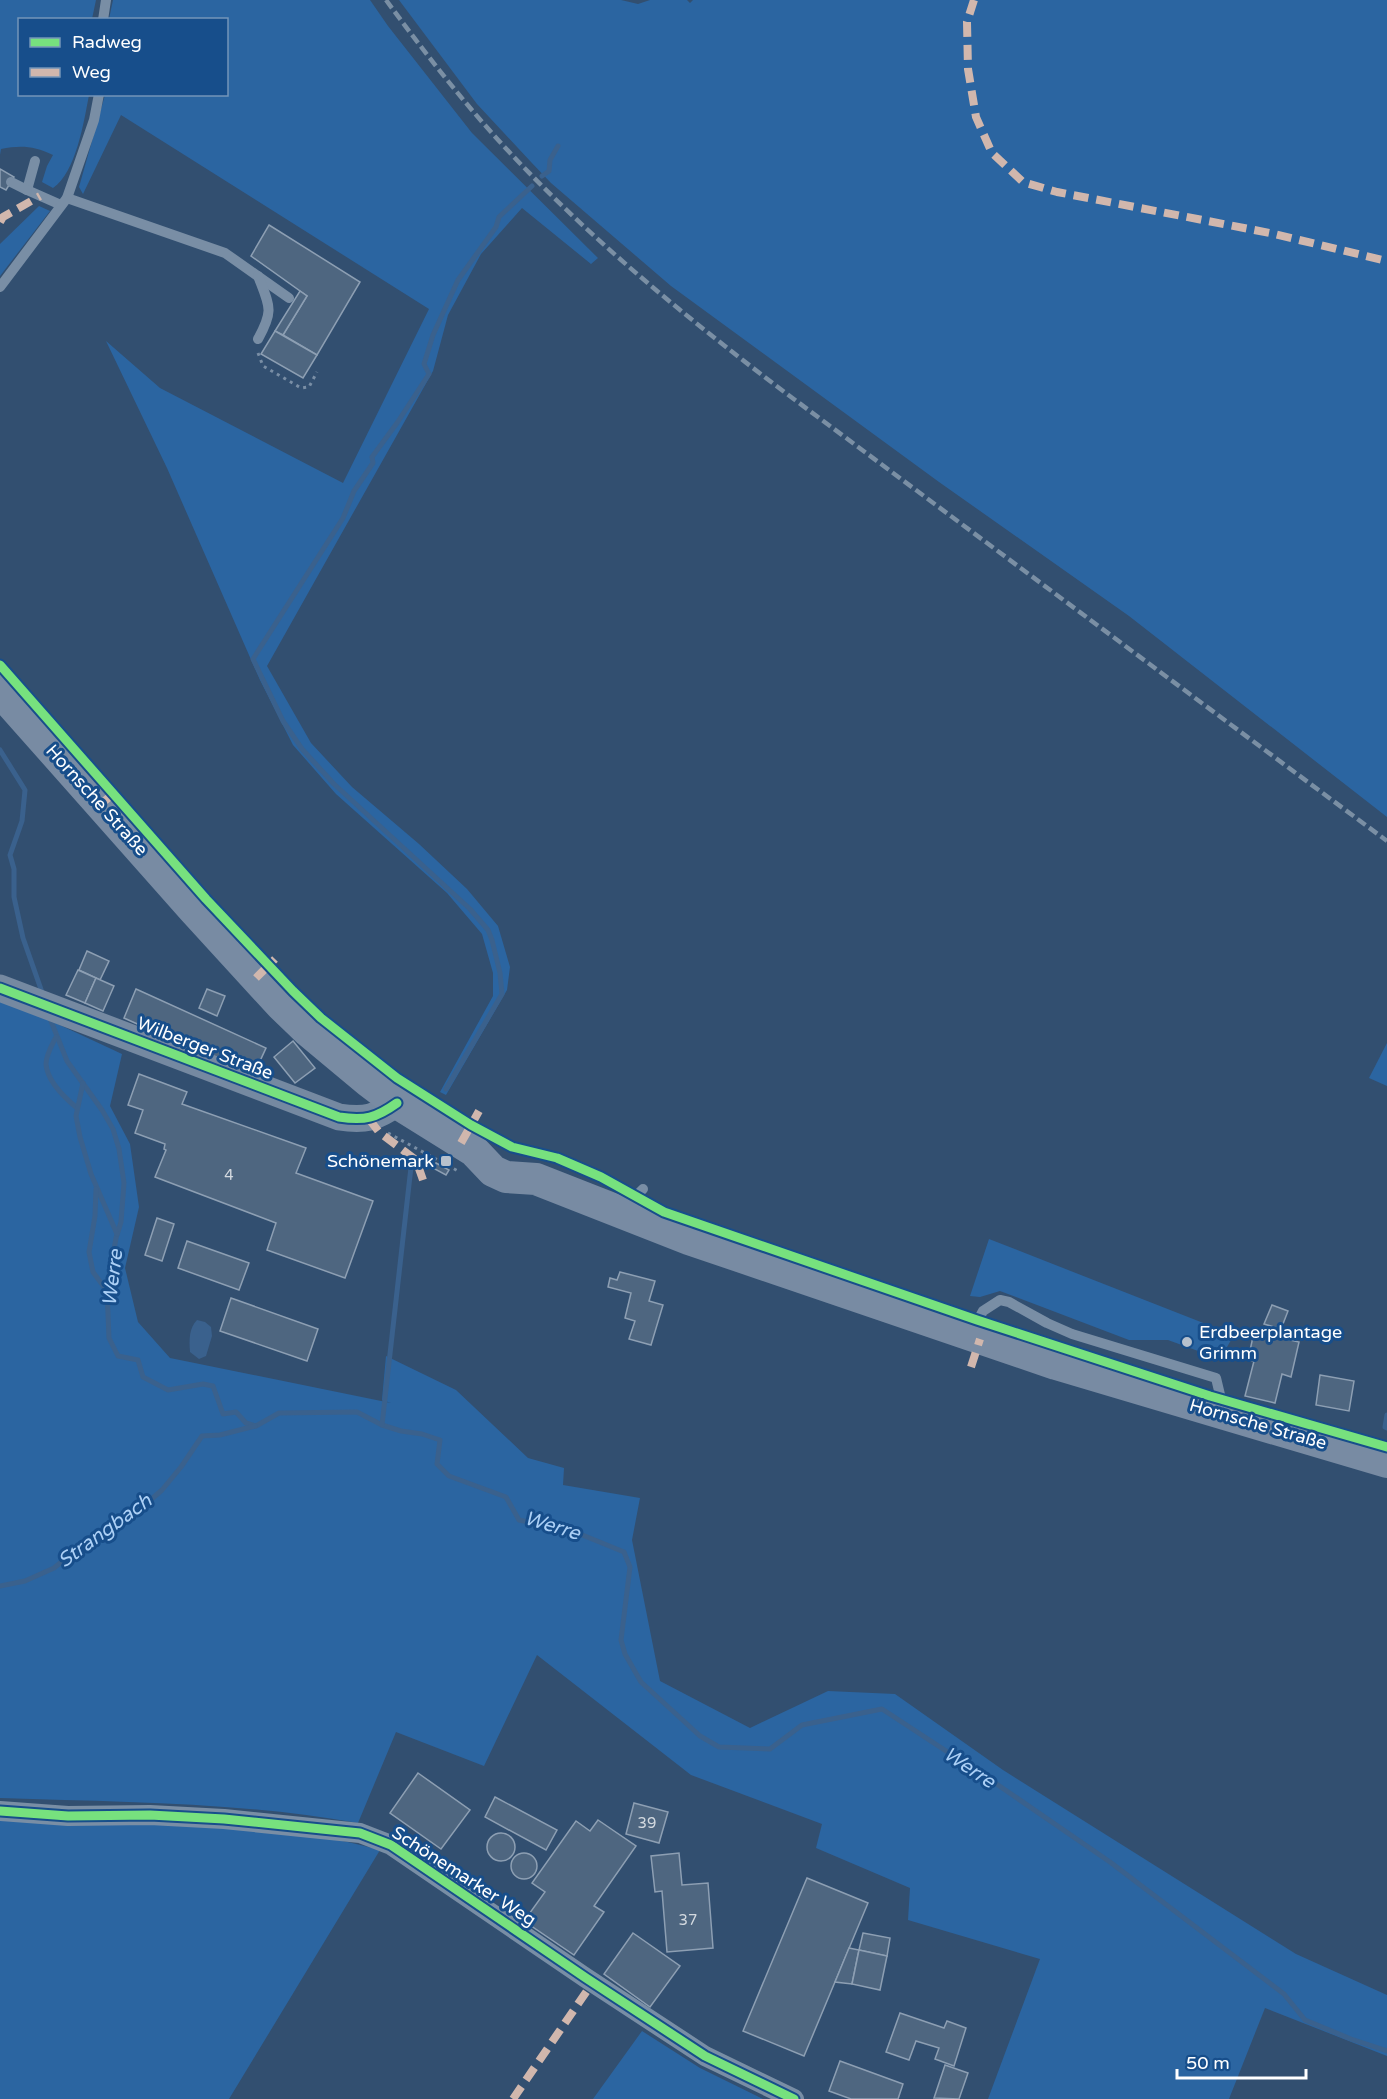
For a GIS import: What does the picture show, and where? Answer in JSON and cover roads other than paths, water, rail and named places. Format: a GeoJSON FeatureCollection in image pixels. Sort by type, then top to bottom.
{"type":"FeatureCollection","features":[{"type":"Feature","properties":{"kind":"main road","name":"Hornsche Straße"},"geometry":{"type":"LineString","coordinates":[[16,701],[193,909],[281,1005],[308,1031],[467,1161],[506,1176],[536,1179],[627,1215],[719,1240],[970,1335],[1129,1387],[1217,1413],[1369,1452]]}},
{"type":"Feature","properties":{"kind":"street","name":"Wilberger Straße"},"geometry":{"type":"LineString","coordinates":[[0,988],[339,1118],[369,1119],[397,1103]]}},
{"type":"Feature","properties":{"kind":"street","name":"Schönemarker Weg"},"geometry":{"type":"LineString","coordinates":[[0,1811],[68,1816],[150,1815],[224,1819],[360,1833],[391,1845],[705,2056],[794,2099]]}},
{"type":"Feature","properties":{"kind":"lane"},"geometry":{"type":"LineString","coordinates":[[103,18],[106,0]]}},
{"type":"Feature","properties":{"kind":"lane"},"geometry":{"type":"LineString","coordinates":[[0,288],[64,202],[94,120],[99,96]]}},
{"type":"Feature","properties":{"kind":"lane"},"geometry":{"type":"LineString","coordinates":[[27,190],[35,161]]}},
{"type":"Feature","properties":{"kind":"lane"},"geometry":{"type":"LineString","coordinates":[[11,182],[27,190],[225,253],[290,298]]}},
{"type":"Feature","properties":{"kind":"lane"},"geometry":{"type":"LineString","coordinates":[[258,276],[269,308],[268,320],[258,339]]}},
{"type":"Feature","properties":{"kind":"lane"},"geometry":{"type":"LineString","coordinates":[[627,1215],[635,1197],[643,1189]]}},
{"type":"Feature","properties":{"kind":"lane"},"geometry":{"type":"LineString","coordinates":[[970,1335],[983,1311],[990,1304],[1000,1300],[1009,1302],[1072,1334],[1216,1378],[1221,1399],[1217,1413]]}},
{"type":"Feature","properties":{"kind":"waterway"},"geometry":{"type":"LineString","coordinates":[[542,176],[549,171],[550,160],[558,146]]}},
{"type":"Feature","properties":{"kind":"waterway"},"geometry":{"type":"LineString","coordinates":[[446,1089],[502,994],[500,973],[488,930],[470,909],[334,784],[302,749],[283,721],[253,659],[343,518],[354,491],[373,463],[372,457],[429,374],[424,364],[433,335],[458,280],[496,227],[499,217],[532,186]]}},
{"type":"Feature","properties":{"kind":"waterway","name":"Werre"},"geometry":{"type":"LineString","coordinates":[[0,750],[25,790],[22,821],[10,855],[14,869],[14,897],[23,938],[43,995]]}},
{"type":"Feature","properties":{"kind":"waterway","name":"Werre"},"geometry":{"type":"LineString","coordinates":[[49,1016],[67,1061],[102,1110],[113,1129],[119,1149],[124,1183],[121,1222],[107,1291],[109,1338],[118,1356],[138,1360],[143,1377],[168,1390],[203,1384],[213,1386],[223,1414],[236,1412],[246,1423],[256,1426],[279,1413],[357,1412],[382,1425],[440,1440],[437,1464],[449,1476],[506,1497],[519,1520],[575,1532],[624,1552],[630,1567],[621,1640],[625,1654],[641,1682],[700,1736],[719,1747],[770,1749],[802,1725],[882,1709],[1110,1862],[1284,1994],[1305,2020],[1387,2051]]}},
{"type":"Feature","properties":{"kind":"waterway"},"geometry":{"type":"LineString","coordinates":[[56,1037],[47,1057],[47,1070],[57,1089],[77,1108]]}},
{"type":"Feature","properties":{"kind":"waterway"},"geometry":{"type":"LineString","coordinates":[[83,1083],[76,1116],[80,1137],[91,1174],[117,1234]]}},
{"type":"Feature","properties":{"kind":"waterway"},"geometry":{"type":"LineString","coordinates":[[382,1425],[411,1167]]}},
{"type":"Feature","properties":{"kind":"waterway"},"geometry":{"type":"LineString","coordinates":[[96,1189],[95,1216],[89,1252],[93,1272],[107,1291]]}},
{"type":"Feature","properties":{"kind":"waterway"},"geometry":{"type":"LineString","coordinates":[[1387,1415],[1385,1427],[1387,1428]]}},
{"type":"Feature","properties":{"kind":"waterway","name":"Strangbach"},"geometry":{"type":"LineString","coordinates":[[0,1586],[25,1581],[54,1568],[94,1535],[131,1517],[162,1490],[202,1436],[220,1435],[255,1426]]}},
{"type":"Feature","properties":{"kind":"railway"},"geometry":{"type":"LineString","coordinates":[[386,0],[441,72],[500,142],[566,209],[636,273],[783,391],[1387,841]]}},
{"type":"Feature","properties":{"kind":"place","name":"Schönemark"},"geometry":{"type":"Point","coordinates":[446,1161]}},
{"type":"Feature","properties":{"kind":"place","name":"Erdbeerplantage Grimm"},"geometry":{"type":"Point","coordinates":[1187,1342]}}]}
